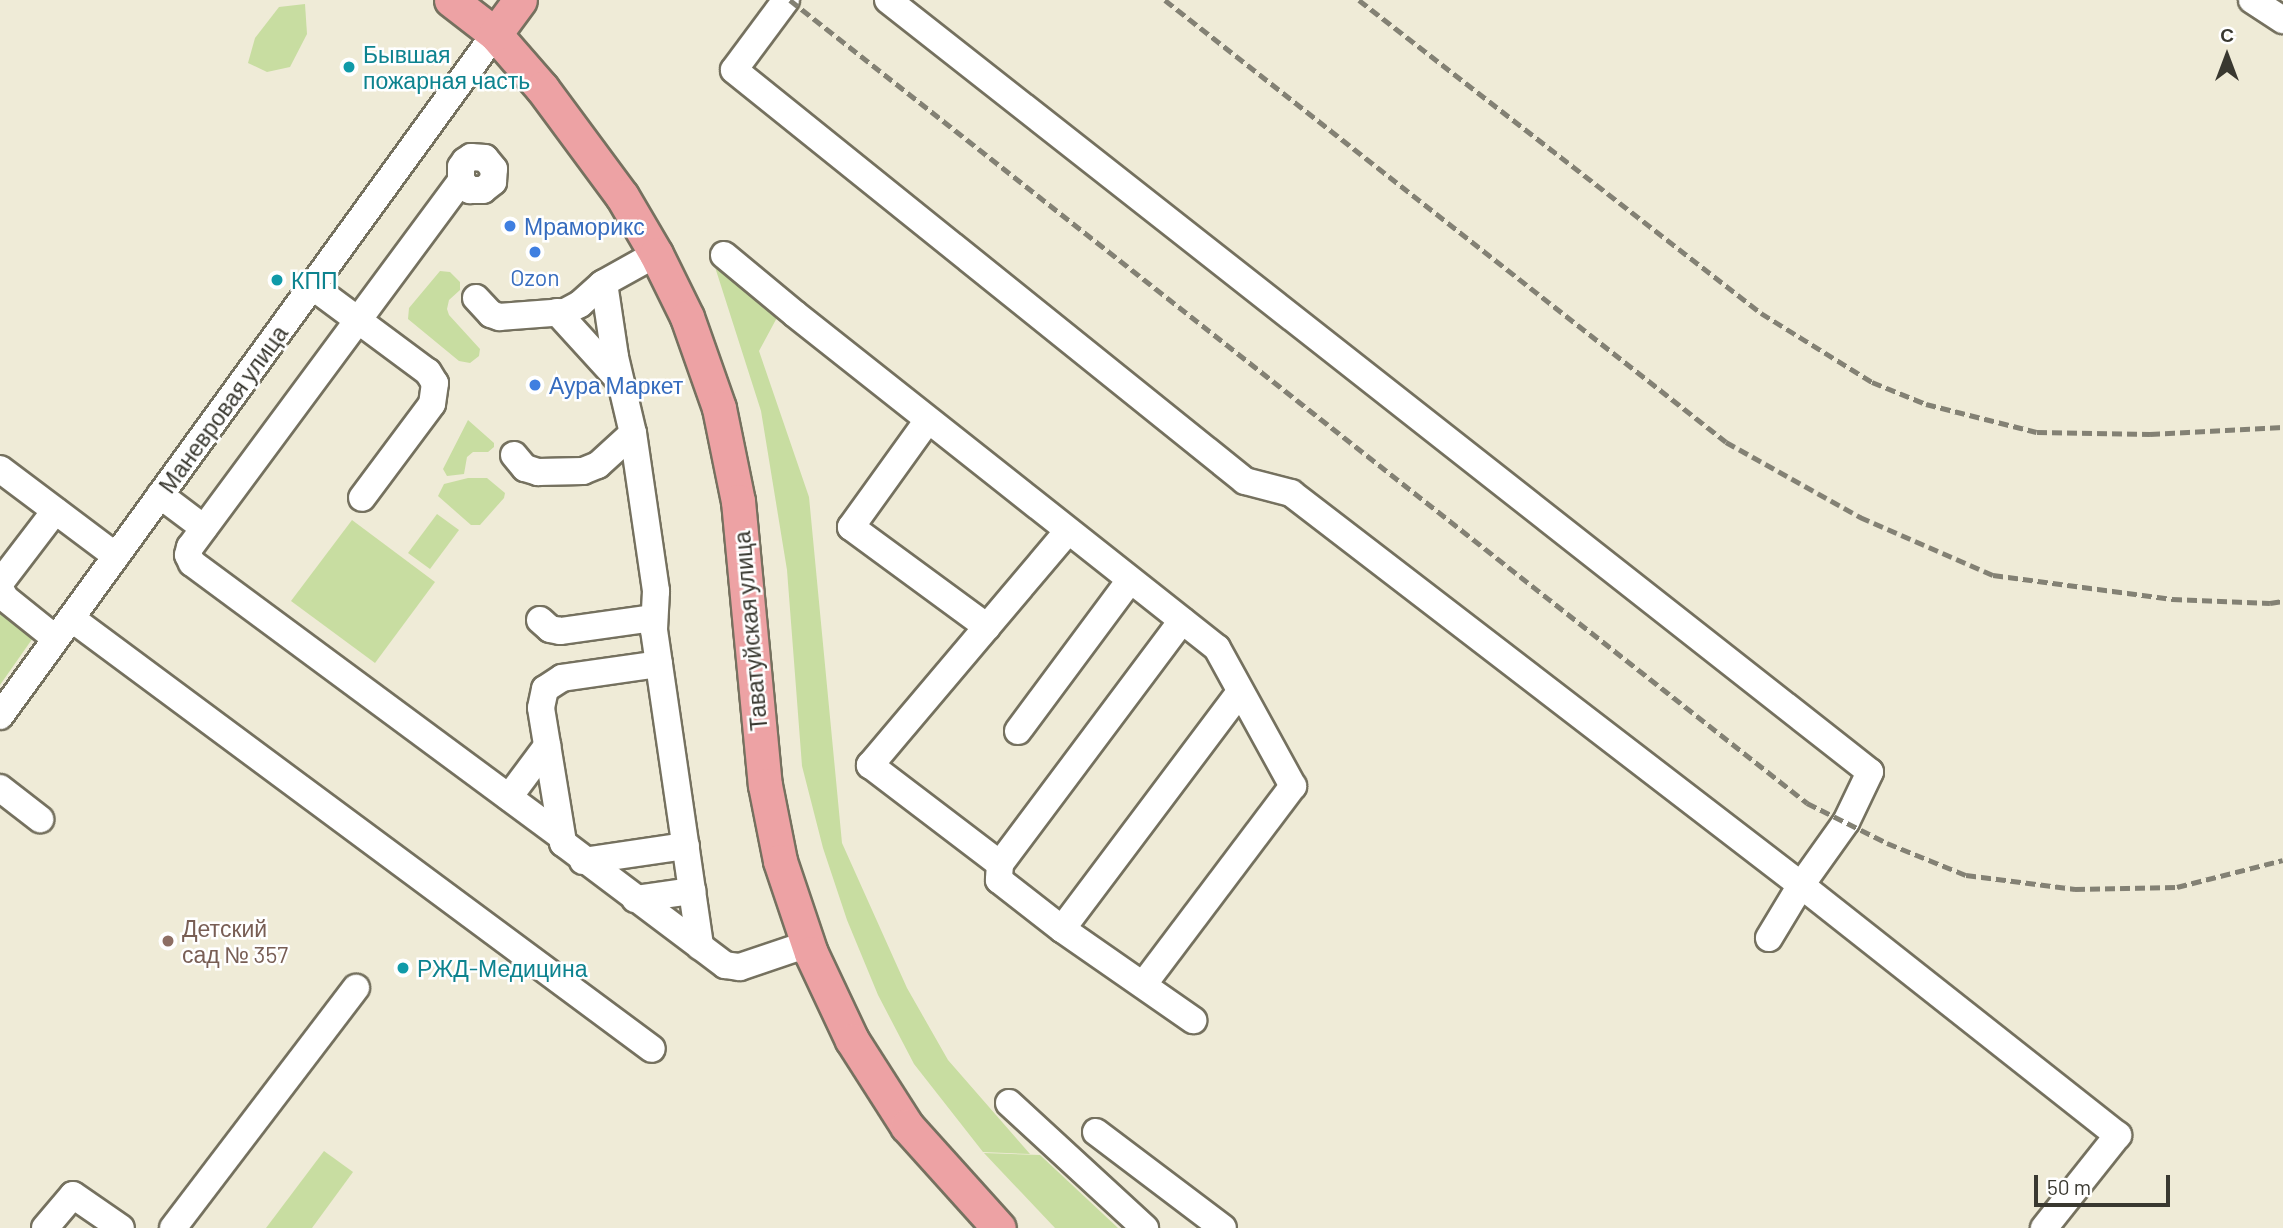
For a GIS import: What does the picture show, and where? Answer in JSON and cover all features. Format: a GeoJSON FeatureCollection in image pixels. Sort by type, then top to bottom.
{"type":"FeatureCollection","features":[{"type":"Feature","properties":{"kind":"main road","name":"Таватуйская улица"},"geometry":{"type":"LineString","coordinates":[[451,0],[495,34],[542,88],[622,196],[656,254],[687,317],[719,408],[738,501],[765,786],[780,861],[808,944],[852,1040],[907,1126],[999,1228]]}},
{"type":"Feature","properties":{"kind":"main road","name":"Маневровая улица"},"geometry":{"type":"LineString","coordinates":[[495,34],[520,0]]}},
{"type":"Feature","properties":{"kind":"street"},"geometry":{"type":"LineString","coordinates":[[786,0],[734,70],[1245,481],[1292,493],[2118,1135],[2044,1228]]}},
{"type":"Feature","properties":{"kind":"street"},"geometry":{"type":"LineString","coordinates":[[888,0],[1870,772],[1846,822],[1769,938]]}},
{"type":"Feature","properties":{"kind":"street"},"geometry":{"type":"LineString","coordinates":[[2252,0],[2283,20]]}},
{"type":"Feature","properties":{"kind":"street","name":"Маневровая улица"},"geometry":{"type":"LineString","coordinates":[[0,716],[160,495],[308,279],[495,34]]}},
{"type":"Feature","properties":{"kind":"street"},"geometry":{"type":"LineString","coordinates":[[461,181],[188,551],[192,563],[559,835]]}},
{"type":"Feature","properties":{"kind":"street"},"geometry":{"type":"LineString","coordinates":[[476,298],[491,314],[499,317],[557,313],[576,307],[604,283],[656,254]]}},
{"type":"Feature","properties":{"kind":"street"},"geometry":{"type":"LineString","coordinates":[[724,255],[1216,648],[1293,786],[1144,984]]}},
{"type":"Feature","properties":{"kind":"street"},"geometry":{"type":"LineString","coordinates":[[308,279],[428,372],[436,388],[432,404],[362,498]]}},
{"type":"Feature","properties":{"kind":"street"},"geometry":{"type":"LineString","coordinates":[[604,283],[621,382],[633,433],[656,591],[654,618],[659,664],[700,947]]}},
{"type":"Feature","properties":{"kind":"street"},"geometry":{"type":"LineString","coordinates":[[557,313],[621,382]]}},
{"type":"Feature","properties":{"kind":"street"},"geometry":{"type":"LineString","coordinates":[[929,420],[851,527],[987,626]]}},
{"type":"Feature","properties":{"kind":"street"},"geometry":{"type":"LineString","coordinates":[[514,455],[525,468],[538,472],[583,471],[598,465],[633,433]]}},
{"type":"Feature","properties":{"kind":"street"},"geometry":{"type":"LineString","coordinates":[[0,470],[116,556]]}},
{"type":"Feature","properties":{"kind":"street"},"geometry":{"type":"LineString","coordinates":[[160,495],[204,528]]}},
{"type":"Feature","properties":{"kind":"street"},"geometry":{"type":"LineString","coordinates":[[55,510],[0,585],[5,598],[63,629],[652,1049]]}},
{"type":"Feature","properties":{"kind":"street"},"geometry":{"type":"LineString","coordinates":[[1000,864],[870,765],[1068,531]]}},
{"type":"Feature","properties":{"kind":"street"},"geometry":{"type":"LineString","coordinates":[[1018,731],[1130,580]]}},
{"type":"Feature","properties":{"kind":"street"},"geometry":{"type":"LineString","coordinates":[[540,620],[550,629],[560,631],[654,618]]}},
{"type":"Feature","properties":{"kind":"street"},"geometry":{"type":"LineString","coordinates":[[1182,621],[1000,864],[999,880],[1062,929],[1193,1020]]}},
{"type":"Feature","properties":{"kind":"street"},"geometry":{"type":"LineString","coordinates":[[659,664],[562,678],[552,682],[542,696],[559,835],[566,848],[721,963],[735,967],[808,944]]}},
{"type":"Feature","properties":{"kind":"street"},"geometry":{"type":"LineString","coordinates":[[1062,929],[1239,693]]}},
{"type":"Feature","properties":{"kind":"street"},"geometry":{"type":"LineString","coordinates":[[509,797],[547,746]]}},
{"type":"Feature","properties":{"kind":"street"},"geometry":{"type":"LineString","coordinates":[[0,788],[40,819]]}},
{"type":"Feature","properties":{"kind":"street"},"geometry":{"type":"LineString","coordinates":[[583,861],[686,846]]}},
{"type":"Feature","properties":{"kind":"street"},"geometry":{"type":"LineString","coordinates":[[635,899],[692,891]]}},
{"type":"Feature","properties":{"kind":"street"},"geometry":{"type":"LineString","coordinates":[[173,1228],[356,988]]}},
{"type":"Feature","properties":{"kind":"street"},"geometry":{"type":"LineString","coordinates":[[1009,1103],[1145,1228]]}},
{"type":"Feature","properties":{"kind":"street"},"geometry":{"type":"LineString","coordinates":[[1096,1132],[1223,1228]]}},
{"type":"Feature","properties":{"kind":"street"},"geometry":{"type":"LineString","coordinates":[[45,1228],[73,1195],[121,1228]]}},
{"type":"Feature","properties":{"kind":"green space"},"geometry":{"type":"Polygon","coordinates":[[[305,4],[307,34],[290,67],[267,72],[248,63],[255,38],[279,7],[305,4]]]}},
{"type":"Feature","properties":{"kind":"green space"},"geometry":{"type":"Polygon","coordinates":[[[715,267],[780,312],[759,351],[809,497],[842,843],[907,988],[948,1060],[1030,1154],[983,1152],[914,1064],[878,995],[847,920],[823,848],[802,766],[787,570],[761,411],[715,267]]]}},
{"type":"Feature","properties":{"kind":"green space"},"geometry":{"type":"Polygon","coordinates":[[[440,271],[450,272],[460,282],[460,290],[449,300],[447,309],[449,315],[480,349],[479,356],[470,363],[459,361],[408,319],[409,308],[440,271]]]}},
{"type":"Feature","properties":{"kind":"green space"},"geometry":{"type":"Polygon","coordinates":[[[468,420],[494,443],[494,447],[488,452],[473,452],[467,457],[464,474],[447,476],[443,469],[468,420]]]}},
{"type":"Feature","properties":{"kind":"green space"},"geometry":{"type":"Polygon","coordinates":[[[468,478],[487,478],[505,493],[504,498],[480,525],[471,525],[438,496],[444,484],[468,478]]]}},
{"type":"Feature","properties":{"kind":"green space"},"geometry":{"type":"Polygon","coordinates":[[[437,514],[459,530],[430,569],[408,553],[437,514]]]}},
{"type":"Feature","properties":{"kind":"green space"},"geometry":{"type":"Polygon","coordinates":[[[352,520],[435,582],[375,663],[291,601],[352,520]]]}},
{"type":"Feature","properties":{"kind":"green space"},"geometry":{"type":"Polygon","coordinates":[[[0,613],[35,635],[0,685],[0,613]]]}},
{"type":"Feature","properties":{"kind":"green space"},"geometry":{"type":"Polygon","coordinates":[[[324,1151],[353,1172],[312,1228],[266,1228],[324,1151]]]}},
{"type":"Feature","properties":{"kind":"green space"},"geometry":{"type":"Polygon","coordinates":[[[984,1153],[1040,1155],[1118,1228],[1055,1228],[984,1153]]]}},
{"type":"Feature","properties":{"kind":"railway"},"geometry":{"type":"LineString","coordinates":[[790,0],[1807,803],[1887,843],[1966,875],[2075,889],[2177,887],[2283,860]]}},
{"type":"Feature","properties":{"kind":"railway"},"geometry":{"type":"LineString","coordinates":[[1165,0],[1726,442],[1860,517],[1993,575],[2172,599],[2270,603],[2283,601]]}},
{"type":"Feature","properties":{"kind":"railway"},"geometry":{"type":"LineString","coordinates":[[1359,0],[1761,313],[1872,382],[1926,404],[2037,432],[2150,434],[2283,427]]}},
{"type":"Feature","properties":{"kind":"place","name":"Бывшая пожарная часть"},"geometry":{"type":"Point","coordinates":[349,67]}},
{"type":"Feature","properties":{"kind":"place","name":"Мраморикс"},"geometry":{"type":"Point","coordinates":[510,226]}},
{"type":"Feature","properties":{"kind":"place","name":"Ozon"},"geometry":{"type":"Point","coordinates":[535,252]}},
{"type":"Feature","properties":{"kind":"place","name":"КПП"},"geometry":{"type":"Point","coordinates":[277,280]}},
{"type":"Feature","properties":{"kind":"place","name":"Аура Маркет"},"geometry":{"type":"Point","coordinates":[535,385]}},
{"type":"Feature","properties":{"kind":"place","name":"Детский сад № 357"},"geometry":{"type":"Point","coordinates":[168,941]}},
{"type":"Feature","properties":{"kind":"place","name":"РЖД-Медицина"},"geometry":{"type":"Point","coordinates":[403,968]}}]}
